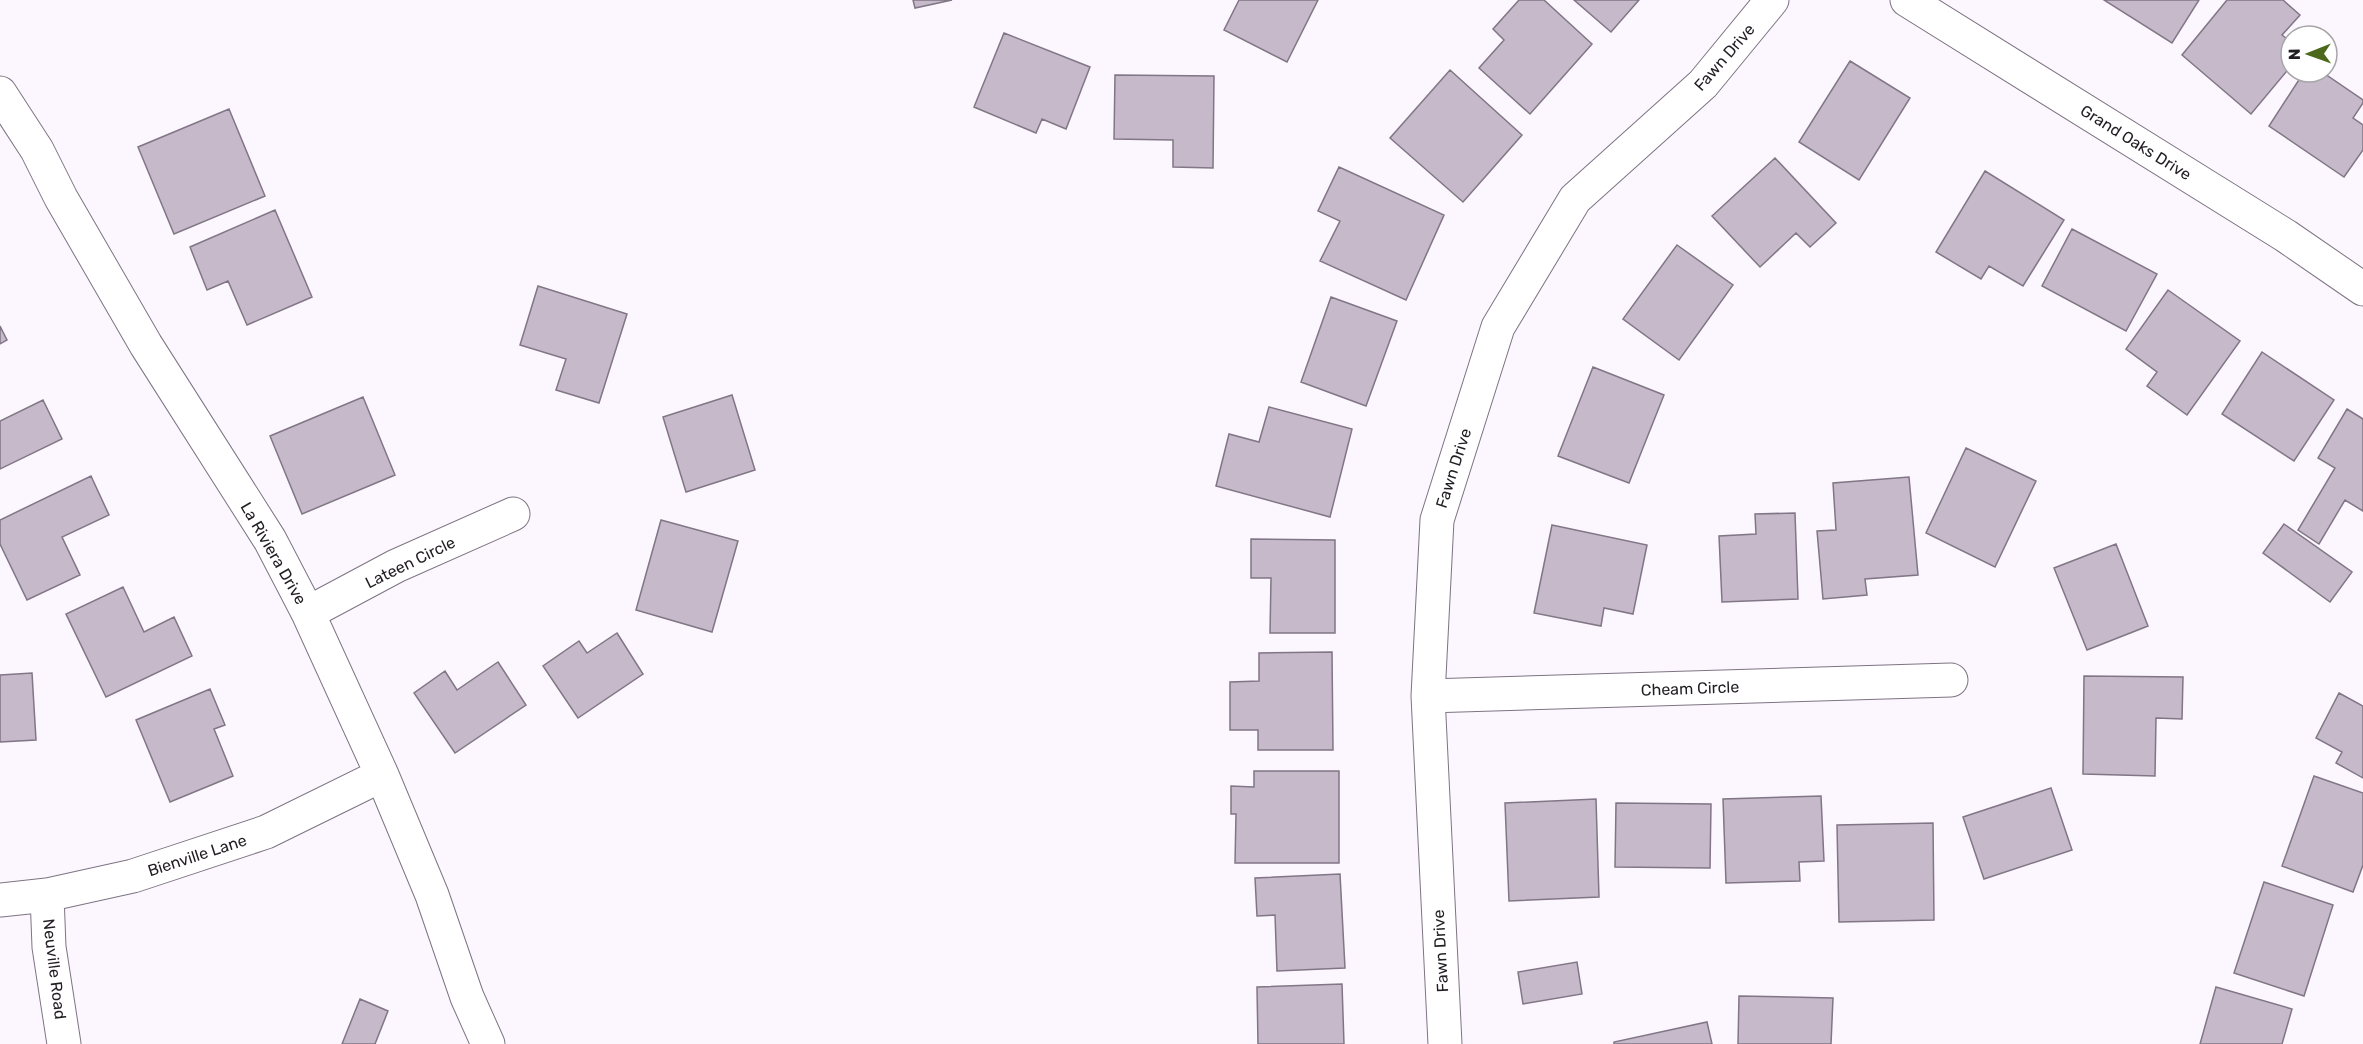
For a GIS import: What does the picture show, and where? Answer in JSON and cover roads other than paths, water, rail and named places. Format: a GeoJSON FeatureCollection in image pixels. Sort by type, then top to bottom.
{"type":"FeatureCollection","features":[{"type":"Feature","properties":{"kind":"street","name":"Fawn Drive"},"geometry":{"type":"LineString","coordinates":[[1445,1044],[1428,696],[1437,520],[1498,327],[1575,199],[1703,84],[1773,0]]}},
{"type":"Feature","properties":{"kind":"street","name":"Grand Oaks Drive"},"geometry":{"type":"LineString","coordinates":[[1907,0],[2267,224],[2363,289]]}},
{"type":"Feature","properties":{"kind":"street","name":"La Riviera Drive"},"geometry":{"type":"LineString","coordinates":[[0,93],[37,150],[61,198],[146,345],[270,540],[308,613],[382,775],[432,895],[466,997],[488,1044]]}},
{"type":"Feature","properties":{"kind":"street","name":"Lateen Circle"},"geometry":{"type":"LineString","coordinates":[[308,613],[396,566],[513,514]]}},
{"type":"Feature","properties":{"kind":"street","name":"Cheam Circle"},"geometry":{"type":"LineString","coordinates":[[1428,696],[1951,680]]}},
{"type":"Feature","properties":{"kind":"street","name":"Bienville Lane"},"geometry":{"type":"LineString","coordinates":[[0,900],[47,895],[133,876],[266,832],[382,775]]}},
{"type":"Feature","properties":{"kind":"street","name":"Neuville Road"},"geometry":{"type":"LineString","coordinates":[[47,895],[49,947],[64,1044]]}}]}
